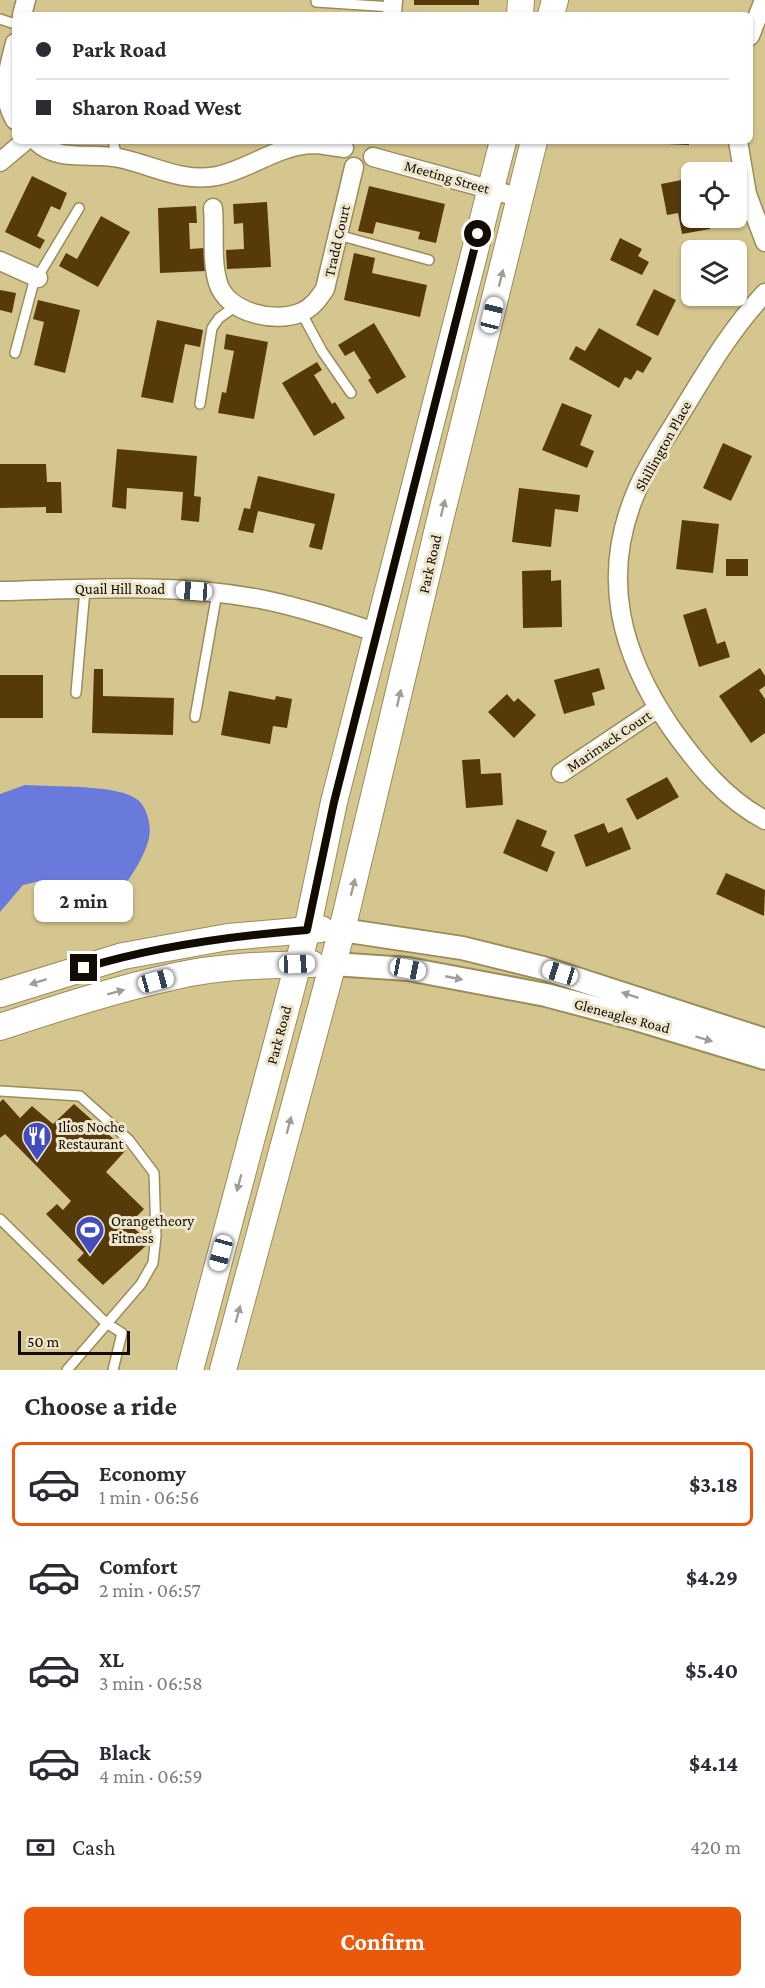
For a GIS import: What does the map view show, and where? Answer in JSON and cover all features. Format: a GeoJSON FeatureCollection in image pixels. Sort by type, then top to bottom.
{"type":"FeatureCollection","features":[{"type":"Feature","properties":{"kind":"main road","name":"Park Road"},"geometry":{"type":"LineString","coordinates":[[190,1370],[307,930],[334,802],[502,144]]}},
{"type":"Feature","properties":{"kind":"main road","name":"Park Road"},"geometry":{"type":"LineString","coordinates":[[223,1370],[342,930],[533,144]]}},
{"type":"Feature","properties":{"kind":"main road"},"geometry":{"type":"LineString","coordinates":[[0,994],[123,956],[228,937],[307,930],[342,930]]}},
{"type":"Feature","properties":{"kind":"main road"},"geometry":{"type":"LineString","coordinates":[[0,1027],[68,1004],[177,976],[252,966],[333,964]]}},
{"type":"Feature","properties":{"kind":"street"},"geometry":{"type":"LineString","coordinates":[[753,28],[764,0]]}},
{"type":"Feature","properties":{"kind":"street"},"geometry":{"type":"LineString","coordinates":[[12,56],[5,87],[7,103],[12,114]]}},
{"type":"Feature","properties":{"kind":"street"},"geometry":{"type":"LineString","coordinates":[[0,162],[21,144]]}},
{"type":"Feature","properties":{"kind":"street"},"geometry":{"type":"LineString","coordinates":[[41,144],[54,152],[68,155],[115,149],[177,176],[197,178],[227,173],[294,146],[312,144],[347,145],[346,160],[354,167],[366,166],[371,149]]}},
{"type":"Feature","properties":{"kind":"street"},"geometry":{"type":"LineString","coordinates":[[739,144],[747,194],[765,242]]}},
{"type":"Feature","properties":{"kind":"street","name":"Meeting Street"},"geometry":{"type":"LineString","coordinates":[[371,149],[521,198]]}},
{"type":"Feature","properties":{"kind":"street","name":"Tradd Court"},"geometry":{"type":"LineString","coordinates":[[301,312],[316,301],[325,289],[354,167]]}},
{"type":"Feature","properties":{"kind":"street"},"geometry":{"type":"LineString","coordinates":[[213,208],[218,283],[224,294],[236,306],[267,316],[283,317],[301,312]]}},
{"type":"Feature","properties":{"kind":"street"},"geometry":{"type":"LineString","coordinates":[[0,261],[38,278]]}},
{"type":"Feature","properties":{"kind":"street","name":"Shillington Place"},"geometry":{"type":"LineString","coordinates":[[765,293],[730,333],[653,459],[637,490],[626,521],[617,574],[620,617],[628,648],[658,708],[692,756],[716,784],[734,800],[765,820]]}},
{"type":"Feature","properties":{"kind":"street","name":"Quail Hill Road"},"geometry":{"type":"LineString","coordinates":[[0,591],[161,588],[217,593],[307,610],[378,633]]}},
{"type":"Feature","properties":{"kind":"street","name":"Marimack Court"},"geometry":{"type":"LineString","coordinates":[[561,773],[658,708]]}},
{"type":"Feature","properties":{"kind":"street","name":"Gleneagles Road"},"geometry":{"type":"LineString","coordinates":[[342,930],[462,948],[543,968],[765,1040]]}},
{"type":"Feature","properties":{"kind":"street","name":"Gleneagles Road"},"geometry":{"type":"LineString","coordinates":[[333,964],[408,969],[546,995],[636,1019],[765,1058]]}},
{"type":"Feature","properties":{"kind":"lane"},"geometry":{"type":"LineString","coordinates":[[315,2],[392,7]]}},
{"type":"Feature","properties":{"kind":"lane"},"geometry":{"type":"LineString","coordinates":[[15,353],[28,297],[80,208]]}},
{"type":"Feature","properties":{"kind":"lane"},"geometry":{"type":"LineString","coordinates":[[338,235],[429,260]]}},
{"type":"Feature","properties":{"kind":"lane"},"geometry":{"type":"LineString","coordinates":[[200,404],[212,328],[219,318],[236,306]]}},
{"type":"Feature","properties":{"kind":"lane"},"geometry":{"type":"LineString","coordinates":[[301,312],[322,351],[351,393]]}},
{"type":"Feature","properties":{"kind":"lane"},"geometry":{"type":"LineString","coordinates":[[76,693],[85,589]]}},
{"type":"Feature","properties":{"kind":"lane"},"geometry":{"type":"LineString","coordinates":[[195,717],[217,593]]}},
{"type":"Feature","properties":{"kind":"lane"},"geometry":{"type":"LineString","coordinates":[[0,1090],[80,1096],[129,1140],[154,1173],[156,1236],[153,1263],[141,1284],[67,1370]]}},
{"type":"Feature","properties":{"kind":"lane"},"geometry":{"type":"LineString","coordinates":[[0,1219],[106,1323],[122,1333],[113,1370]]}},
{"type":"Feature","properties":{"kind":"water"},"geometry":{"type":"Polygon","coordinates":[[[25,785],[68,786],[116,791],[129,795],[141,803],[149,823],[150,833],[147,846],[130,878],[106,902],[98,906],[82,905],[67,899],[40,881],[23,885],[0,912],[0,794],[25,785]]]}},
{"type":"Feature","properties":{"kind":"building"},"geometry":{"type":"Polygon","coordinates":[[[414,0],[479,0],[479,5],[414,5],[414,0]]]}},
{"type":"Feature","properties":{"kind":"building"},"geometry":{"type":"Polygon","coordinates":[[[32,176],[67,193],[60,210],[51,206],[37,236],[45,240],[40,249],[5,232],[32,176]]]}},
{"type":"Feature","properties":{"kind":"building"},"geometry":{"type":"Polygon","coordinates":[[[681,180],[681,228],[710,229],[682,234],[678,213],[667,215],[661,184],[681,180]]]}},
{"type":"Feature","properties":{"kind":"building"},"geometry":{"type":"Polygon","coordinates":[[[369,186],[445,204],[436,243],[418,239],[420,232],[376,222],[373,234],[358,231],[369,186]]]}},
{"type":"Feature","properties":{"kind":"building"},"geometry":{"type":"Polygon","coordinates":[[[267,202],[271,267],[227,269],[226,250],[244,249],[243,223],[234,224],[233,204],[267,202]]]}},
{"type":"Feature","properties":{"kind":"building"},"geometry":{"type":"Polygon","coordinates":[[[196,206],[197,223],[189,223],[190,249],[204,248],[205,271],[160,273],[158,208],[196,206]]]}},
{"type":"Feature","properties":{"kind":"building"},"geometry":{"type":"Polygon","coordinates":[[[101,216],[130,232],[98,287],[59,266],[66,253],[77,259],[101,216]]]}},
{"type":"Feature","properties":{"kind":"building"},"geometry":{"type":"Polygon","coordinates":[[[620,238],[642,249],[638,256],[649,262],[642,275],[610,260],[620,238]]]}},
{"type":"Feature","properties":{"kind":"building"},"geometry":{"type":"Polygon","coordinates":[[[354,253],[375,258],[372,273],[427,285],[420,317],[344,300],[354,253]]]}},
{"type":"Feature","properties":{"kind":"building"},"geometry":{"type":"Polygon","coordinates":[[[654,289],[676,300],[658,336],[636,325],[654,289]]]}},
{"type":"Feature","properties":{"kind":"building"},"geometry":{"type":"Polygon","coordinates":[[[0,290],[16,293],[12,313],[0,310],[0,290]]]}},
{"type":"Feature","properties":{"kind":"building"},"geometry":{"type":"Polygon","coordinates":[[[38,300],[80,310],[65,373],[34,365],[44,322],[33,319],[38,300]]]}},
{"type":"Feature","properties":{"kind":"building"},"geometry":{"type":"Polygon","coordinates":[[[157,320],[203,330],[200,347],[185,344],[173,403],[141,397],[157,320]]]}},
{"type":"Feature","properties":{"kind":"building"},"geometry":{"type":"Polygon","coordinates":[[[374,323],[406,377],[377,394],[368,380],[371,378],[354,351],[345,356],[338,345],[374,323]]]}},
{"type":"Feature","properties":{"kind":"building"},"geometry":{"type":"Polygon","coordinates":[[[599,328],[652,358],[643,373],[637,370],[631,380],[625,377],[619,388],[569,359],[576,346],[585,351],[599,328]]]}},
{"type":"Feature","properties":{"kind":"building"},"geometry":{"type":"Polygon","coordinates":[[[226,334],[268,342],[254,419],[218,413],[222,392],[226,393],[234,351],[224,349],[226,334]]]}},
{"type":"Feature","properties":{"kind":"building"},"geometry":{"type":"Polygon","coordinates":[[[317,362],[322,370],[314,375],[332,404],[335,402],[345,418],[314,436],[282,383],[317,362]]]}},
{"type":"Feature","properties":{"kind":"building"},"geometry":{"type":"Polygon","coordinates":[[[562,403],[592,415],[580,445],[594,451],[587,468],[542,450],[562,403]]]}},
{"type":"Feature","properties":{"kind":"building"},"geometry":{"type":"Polygon","coordinates":[[[723,443],[752,456],[731,501],[703,488],[723,443]]]}},
{"type":"Feature","properties":{"kind":"building"},"geometry":{"type":"Polygon","coordinates":[[[117,449],[197,456],[194,496],[201,497],[199,522],[181,520],[183,492],[127,488],[126,509],[112,507],[117,449]]]}},
{"type":"Feature","properties":{"kind":"building"},"geometry":{"type":"Polygon","coordinates":[[[0,464],[46,464],[47,482],[61,482],[62,513],[46,513],[46,507],[0,508],[0,464]]]}},
{"type":"Feature","properties":{"kind":"building"},"geometry":{"type":"Polygon","coordinates":[[[258,476],[335,494],[322,550],[309,547],[315,524],[258,511],[253,533],[238,530],[244,508],[250,509],[258,476]]]}},
{"type":"Feature","properties":{"kind":"building"},"geometry":{"type":"Polygon","coordinates":[[[519,488],[580,495],[578,512],[555,509],[551,547],[512,542],[519,488]]]}},
{"type":"Feature","properties":{"kind":"building"},"geometry":{"type":"Polygon","coordinates":[[[682,520],[719,524],[713,573],[676,569],[682,520]]]}},
{"type":"Feature","properties":{"kind":"building"},"geometry":{"type":"Polygon","coordinates":[[[726,559],[748,559],[748,576],[726,576],[726,559]]]}},
{"type":"Feature","properties":{"kind":"building"},"geometry":{"type":"Polygon","coordinates":[[[551,570],[551,581],[561,580],[562,627],[523,628],[522,571],[551,570]]]}},
{"type":"Feature","properties":{"kind":"building"},"geometry":{"type":"Polygon","coordinates":[[[706,608],[717,644],[725,641],[730,657],[699,667],[683,615],[706,608]]]}},
{"type":"Feature","properties":{"kind":"building"},"geometry":{"type":"Polygon","coordinates":[[[599,668],[605,689],[592,693],[595,705],[564,714],[554,680],[599,668]]]}},
{"type":"Feature","properties":{"kind":"building"},"geometry":{"type":"Polygon","coordinates":[[[760,668],[765,676],[765,686],[759,690],[765,699],[765,733],[751,743],[719,696],[760,668]]]}},
{"type":"Feature","properties":{"kind":"building"},"geometry":{"type":"Polygon","coordinates":[[[94,669],[103,669],[103,696],[174,698],[173,735],[92,733],[94,669]]]}},
{"type":"Feature","properties":{"kind":"building"},"geometry":{"type":"Polygon","coordinates":[[[0,675],[43,675],[43,718],[0,718],[0,675]]]}},
{"type":"Feature","properties":{"kind":"building"},"geometry":{"type":"Polygon","coordinates":[[[229,691],[275,700],[276,696],[292,699],[287,728],[273,726],[270,744],[221,735],[229,691]]]}},
{"type":"Feature","properties":{"kind":"building"},"geometry":{"type":"Polygon","coordinates":[[[507,694],[514,702],[518,698],[536,715],[514,738],[488,712],[507,694]]]}},
{"type":"Feature","properties":{"kind":"building"},"geometry":{"type":"Polygon","coordinates":[[[480,759],[481,774],[501,773],[503,805],[466,808],[462,760],[480,759]]]}},
{"type":"Feature","properties":{"kind":"building"},"geometry":{"type":"Polygon","coordinates":[[[667,777],[679,797],[637,820],[626,799],[667,777]]]}},
{"type":"Feature","properties":{"kind":"building"},"geometry":{"type":"Polygon","coordinates":[[[517,819],[547,831],[541,846],[555,852],[547,872],[503,853],[517,819]]]}},
{"type":"Feature","properties":{"kind":"building"},"geometry":{"type":"Polygon","coordinates":[[[604,823],[608,833],[622,827],[631,849],[586,867],[574,835],[604,823]]]}},
{"type":"Feature","properties":{"kind":"building"},"geometry":{"type":"Polygon","coordinates":[[[726,873],[765,890],[764,916],[716,894],[726,873]]]}},
{"type":"Feature","properties":{"kind":"building"},"geometry":{"type":"Polygon","coordinates":[[[3,1099],[20,1118],[32,1106],[53,1124],[74,1104],[126,1150],[106,1172],[144,1209],[129,1224],[150,1242],[103,1285],[77,1260],[84,1253],[46,1214],[57,1204],[63,1210],[71,1201],[5,1134],[0,1138],[0,1102],[3,1099]]]}},
{"type":"Feature","properties":{"kind":"place","name":"Ilios Noche Restaurant"},"geometry":{"type":"Point","coordinates":[37,1162]}},
{"type":"Feature","properties":{"kind":"place","name":"Orangetheory Fitness"},"geometry":{"type":"Point","coordinates":[90,1256]}},
{"type":"Feature","properties":{"kind":"route"},"geometry":{"type":"LineString","coordinates":[[84,968],[123,956],[228,937],[307,930],[334,802],[478,234]]}}]}
